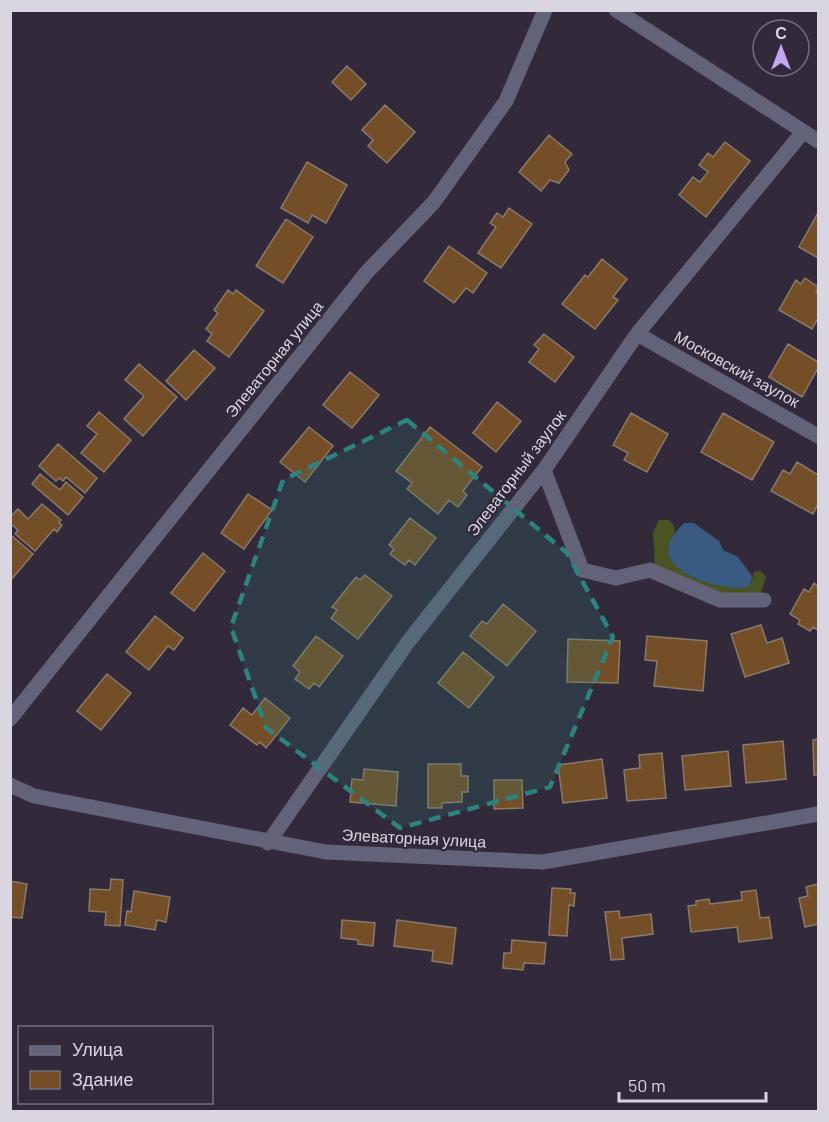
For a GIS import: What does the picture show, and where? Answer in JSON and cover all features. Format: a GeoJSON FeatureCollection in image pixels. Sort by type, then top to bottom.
{"type":"FeatureCollection","features":[{"type":"Feature","properties":{"kind":"street","name":"Элеваторная улица"},"geometry":{"type":"LineString","coordinates":[[10,719],[367,272],[434,202],[506,101],[545,10]]}},
{"type":"Feature","properties":{"kind":"street"},"geometry":{"type":"LineString","coordinates":[[616,10],[819,141]]}},
{"type":"Feature","properties":{"kind":"street","name":"Элеваторный заулок"},"geometry":{"type":"LineString","coordinates":[[268,843],[408,642],[544,470],[637,334],[803,132]]}},
{"type":"Feature","properties":{"kind":"street","name":"Московский заулок"},"geometry":{"type":"LineString","coordinates":[[637,334],[819,436]]}},
{"type":"Feature","properties":{"kind":"street"},"geometry":{"type":"LineString","coordinates":[[544,470],[582,570],[616,578],[650,570],[720,600],[764,600]]}},
{"type":"Feature","properties":{"kind":"street","name":"Элеваторная улица"},"geometry":{"type":"LineString","coordinates":[[10,785],[34,796],[268,843],[326,852],[543,862],[819,814]]}},
{"type":"Feature","properties":{"kind":"highlighted area"},"geometry":{"type":"Polygon","coordinates":[[[407,420],[567,553],[613,637],[550,787],[400,828],[266,728],[231,627],[283,480],[407,420]]]}},
{"type":"Feature","properties":{"kind":"green space"},"geometry":{"type":"Polygon","coordinates":[[[659,520],[669,520],[674,527],[674,534],[668,549],[680,567],[702,577],[750,586],[754,572],[760,571],[766,577],[759,598],[717,600],[655,564],[653,533],[659,520]]]}},
{"type":"Feature","properties":{"kind":"water"},"geometry":{"type":"Polygon","coordinates":[[[684,523],[694,523],[719,541],[723,550],[738,557],[752,576],[750,586],[740,588],[715,585],[678,568],[671,560],[668,546],[673,535],[684,523]]]}},
{"type":"Feature","properties":{"kind":"building"},"geometry":{"type":"Polygon","coordinates":[[[347,66],[366,84],[351,100],[332,82],[347,66]]]}},
{"type":"Feature","properties":{"kind":"building"},"geometry":{"type":"Polygon","coordinates":[[[385,105],[415,132],[387,163],[368,146],[373,140],[362,130],[385,105]]]}},
{"type":"Feature","properties":{"kind":"building"},"geometry":{"type":"Polygon","coordinates":[[[549,135],[572,154],[565,162],[569,170],[559,183],[550,180],[541,191],[519,172],[549,135]]]}},
{"type":"Feature","properties":{"kind":"building"},"geometry":{"type":"Polygon","coordinates":[[[725,142],[750,161],[706,217],[679,195],[693,177],[700,182],[708,172],[699,165],[708,153],[713,157],[725,142]]]}},
{"type":"Feature","properties":{"kind":"building"},"geometry":{"type":"Polygon","coordinates":[[[307,162],[347,185],[326,223],[312,215],[308,223],[281,208],[307,162]]]}},
{"type":"Feature","properties":{"kind":"building"},"geometry":{"type":"Polygon","coordinates":[[[509,208],[532,224],[501,268],[478,253],[496,227],[490,223],[497,213],[503,217],[509,208]]]}},
{"type":"Feature","properties":{"kind":"building"},"geometry":{"type":"Polygon","coordinates":[[[818,213],[818,258],[799,247],[818,213]]]}},
{"type":"Feature","properties":{"kind":"building"},"geometry":{"type":"Polygon","coordinates":[[[286,219],[313,237],[283,283],[256,266],[286,219]]]}},
{"type":"Feature","properties":{"kind":"building"},"geometry":{"type":"Polygon","coordinates":[[[449,246],[487,273],[473,293],[466,288],[454,303],[424,281],[449,246]]]}},
{"type":"Feature","properties":{"kind":"building"},"geometry":{"type":"Polygon","coordinates":[[[602,259],[627,279],[613,297],[618,300],[595,329],[562,304],[585,275],[588,277],[602,259]]]}},
{"type":"Feature","properties":{"kind":"building"},"geometry":{"type":"Polygon","coordinates":[[[805,278],[818,287],[816,292],[818,294],[818,318],[812,329],[779,310],[796,280],[801,284],[805,278]]]}},
{"type":"Feature","properties":{"kind":"building"},"geometry":{"type":"Polygon","coordinates":[[[228,290],[233,294],[236,290],[264,311],[229,357],[207,341],[212,334],[206,329],[218,313],[214,310],[228,290]]]}},
{"type":"Feature","properties":{"kind":"building"},"geometry":{"type":"Polygon","coordinates":[[[544,334],[574,357],[555,382],[529,362],[539,349],[534,345],[544,334]]]}},
{"type":"Feature","properties":{"kind":"building"},"geometry":{"type":"Polygon","coordinates":[[[788,344],[818,362],[818,368],[802,397],[769,377],[788,344]]]}},
{"type":"Feature","properties":{"kind":"building"},"geometry":{"type":"Polygon","coordinates":[[[194,350],[215,368],[186,400],[166,381],[194,350]]]}},
{"type":"Feature","properties":{"kind":"building"},"geometry":{"type":"Polygon","coordinates":[[[139,364],[177,397],[143,436],[124,419],[144,396],[125,380],[139,364]]]}},
{"type":"Feature","properties":{"kind":"building"},"geometry":{"type":"Polygon","coordinates":[[[350,372],[379,395],[352,428],[323,405],[350,372]]]}},
{"type":"Feature","properties":{"kind":"building"},"geometry":{"type":"Polygon","coordinates":[[[497,402],[521,421],[496,452],[473,433],[497,402]]]}},
{"type":"Feature","properties":{"kind":"building"},"geometry":{"type":"Polygon","coordinates":[[[99,412],[131,440],[104,472],[81,453],[97,434],[87,426],[99,412]]]}},
{"type":"Feature","properties":{"kind":"building"},"geometry":{"type":"Polygon","coordinates":[[[631,413],[668,434],[647,472],[624,460],[628,453],[613,445],[631,413]]]}},
{"type":"Feature","properties":{"kind":"building"},"geometry":{"type":"Polygon","coordinates":[[[723,413],[774,442],[752,480],[701,452],[723,413]]]}},
{"type":"Feature","properties":{"kind":"building"},"geometry":{"type":"Polygon","coordinates":[[[309,427],[333,446],[305,482],[280,462],[309,427]]]}},
{"type":"Feature","properties":{"kind":"building"},"geometry":{"type":"Polygon","coordinates":[[[430,427],[482,467],[463,491],[467,495],[458,507],[449,500],[438,514],[407,489],[412,483],[396,471],[430,427]]]}},
{"type":"Feature","properties":{"kind":"building"},"geometry":{"type":"Polygon","coordinates":[[[58,444],[97,478],[85,493],[66,477],[63,481],[59,478],[56,481],[39,466],[58,444]]]}},
{"type":"Feature","properties":{"kind":"building"},"geometry":{"type":"Polygon","coordinates":[[[797,462],[818,475],[818,504],[813,514],[771,491],[783,470],[790,474],[797,462]]]}},
{"type":"Feature","properties":{"kind":"building"},"geometry":{"type":"Polygon","coordinates":[[[40,474],[60,490],[66,482],[83,497],[68,515],[32,484],[40,474]]]}},
{"type":"Feature","properties":{"kind":"building"},"geometry":{"type":"Polygon","coordinates":[[[248,494],[272,510],[244,549],[221,533],[248,494]]]}},
{"type":"Feature","properties":{"kind":"building"},"geometry":{"type":"Polygon","coordinates":[[[42,504],[61,520],[59,522],[62,525],[57,532],[54,529],[35,551],[15,534],[18,530],[10,523],[10,517],[18,509],[28,519],[42,504]]]}},
{"type":"Feature","properties":{"kind":"building"},"geometry":{"type":"Polygon","coordinates":[[[410,518],[436,538],[415,565],[409,560],[405,565],[390,554],[394,549],[389,545],[410,518]]]}},
{"type":"Feature","properties":{"kind":"building"},"geometry":{"type":"Polygon","coordinates":[[[12,536],[33,554],[10,581],[10,538],[12,536]]]}},
{"type":"Feature","properties":{"kind":"building"},"geometry":{"type":"Polygon","coordinates":[[[203,553],[225,571],[194,611],[171,593],[203,553]]]}},
{"type":"Feature","properties":{"kind":"building"},"geometry":{"type":"Polygon","coordinates":[[[365,575],[392,596],[358,639],[331,618],[337,610],[332,607],[356,577],[360,580],[365,575]]]}},
{"type":"Feature","properties":{"kind":"building"},"geometry":{"type":"Polygon","coordinates":[[[814,583],[818,586],[818,630],[813,627],[810,631],[798,624],[800,620],[790,614],[804,589],[809,592],[814,583]]]}},
{"type":"Feature","properties":{"kind":"building"},"geometry":{"type":"Polygon","coordinates":[[[503,604],[536,631],[507,666],[470,636],[482,621],[487,624],[503,604]]]}},
{"type":"Feature","properties":{"kind":"building"},"geometry":{"type":"Polygon","coordinates":[[[155,616],[183,638],[174,650],[168,646],[149,670],[126,652],[155,616]]]}},
{"type":"Feature","properties":{"kind":"building"},"geometry":{"type":"Polygon","coordinates":[[[761,625],[767,643],[782,638],[789,663],[745,677],[731,634],[761,625]]]}},
{"type":"Feature","properties":{"kind":"building"},"geometry":{"type":"Polygon","coordinates":[[[316,636],[343,656],[319,687],[314,683],[309,689],[295,679],[300,672],[293,666],[316,636]]]}},
{"type":"Feature","properties":{"kind":"building"},"geometry":{"type":"Polygon","coordinates":[[[647,636],[707,641],[703,691],[654,686],[657,661],[645,660],[647,636]]]}},
{"type":"Feature","properties":{"kind":"building"},"geometry":{"type":"Polygon","coordinates":[[[568,639],[620,641],[618,683],[567,682],[568,639]]]}},
{"type":"Feature","properties":{"kind":"building"},"geometry":{"type":"Polygon","coordinates":[[[463,652],[494,677],[469,708],[438,683],[463,652]]]}},
{"type":"Feature","properties":{"kind":"building"},"geometry":{"type":"Polygon","coordinates":[[[107,674],[131,693],[101,730],[77,711],[107,674]]]}},
{"type":"Feature","properties":{"kind":"building"},"geometry":{"type":"Polygon","coordinates":[[[265,698],[290,718],[266,748],[260,742],[257,745],[230,725],[243,708],[252,715],[265,698]]]}},
{"type":"Feature","properties":{"kind":"building"},"geometry":{"type":"Polygon","coordinates":[[[818,739],[818,775],[814,775],[813,740],[818,739]]]}},
{"type":"Feature","properties":{"kind":"building"},"geometry":{"type":"Polygon","coordinates":[[[783,741],[786,779],[746,783],[743,745],[783,741]]]}},
{"type":"Feature","properties":{"kind":"building"},"geometry":{"type":"Polygon","coordinates":[[[728,751],[731,786],[685,790],[682,756],[728,751]]]}},
{"type":"Feature","properties":{"kind":"building"},"geometry":{"type":"Polygon","coordinates":[[[662,753],[666,798],[627,801],[624,770],[640,768],[639,755],[662,753]]]}},
{"type":"Feature","properties":{"kind":"building"},"geometry":{"type":"Polygon","coordinates":[[[602,759],[607,798],[563,803],[558,765],[602,759]]]}},
{"type":"Feature","properties":{"kind":"building"},"geometry":{"type":"Polygon","coordinates":[[[428,764],[461,764],[461,776],[468,776],[468,792],[462,792],[462,802],[442,803],[442,808],[428,808],[428,764]]]}},
{"type":"Feature","properties":{"kind":"building"},"geometry":{"type":"Polygon","coordinates":[[[364,769],[398,772],[396,806],[350,802],[352,779],[363,780],[364,769]]]}},
{"type":"Feature","properties":{"kind":"building"},"geometry":{"type":"Polygon","coordinates":[[[494,780],[522,780],[523,808],[494,809],[494,780]]]}},
{"type":"Feature","properties":{"kind":"building"},"geometry":{"type":"Polygon","coordinates":[[[111,879],[123,880],[120,926],[105,925],[106,912],[89,911],[90,889],[110,890],[111,879]]]}},
{"type":"Feature","properties":{"kind":"building"},"geometry":{"type":"Polygon","coordinates":[[[10,881],[27,884],[22,918],[10,917],[10,881]]]}},
{"type":"Feature","properties":{"kind":"building"},"geometry":{"type":"Polygon","coordinates":[[[818,884],[818,924],[805,927],[799,898],[808,896],[806,887],[818,884]]]}},
{"type":"Feature","properties":{"kind":"building"},"geometry":{"type":"Polygon","coordinates":[[[552,888],[571,889],[570,893],[575,893],[574,906],[569,905],[567,936],[549,935],[552,888]]]}},
{"type":"Feature","properties":{"kind":"building"},"geometry":{"type":"Polygon","coordinates":[[[756,890],[760,918],[769,917],[772,938],[739,942],[737,927],[691,932],[688,906],[696,905],[696,901],[709,899],[710,904],[742,900],[741,892],[756,890]]]}},
{"type":"Feature","properties":{"kind":"building"},"geometry":{"type":"Polygon","coordinates":[[[134,891],[170,897],[166,922],[157,920],[155,930],[125,925],[127,911],[131,912],[134,891]]]}},
{"type":"Feature","properties":{"kind":"building"},"geometry":{"type":"Polygon","coordinates":[[[619,911],[620,918],[651,914],[653,934],[622,938],[624,959],[611,960],[605,912],[619,911]]]}},
{"type":"Feature","properties":{"kind":"building"},"geometry":{"type":"Polygon","coordinates":[[[342,920],[375,923],[373,946],[358,944],[358,940],[341,938],[342,920]]]}},
{"type":"Feature","properties":{"kind":"building"},"geometry":{"type":"Polygon","coordinates":[[[397,920],[456,928],[452,964],[432,961],[433,951],[394,946],[397,920]]]}},
{"type":"Feature","properties":{"kind":"building"},"geometry":{"type":"Polygon","coordinates":[[[512,940],[546,943],[544,964],[524,963],[523,970],[503,968],[504,953],[511,953],[512,940]]]}}]}
